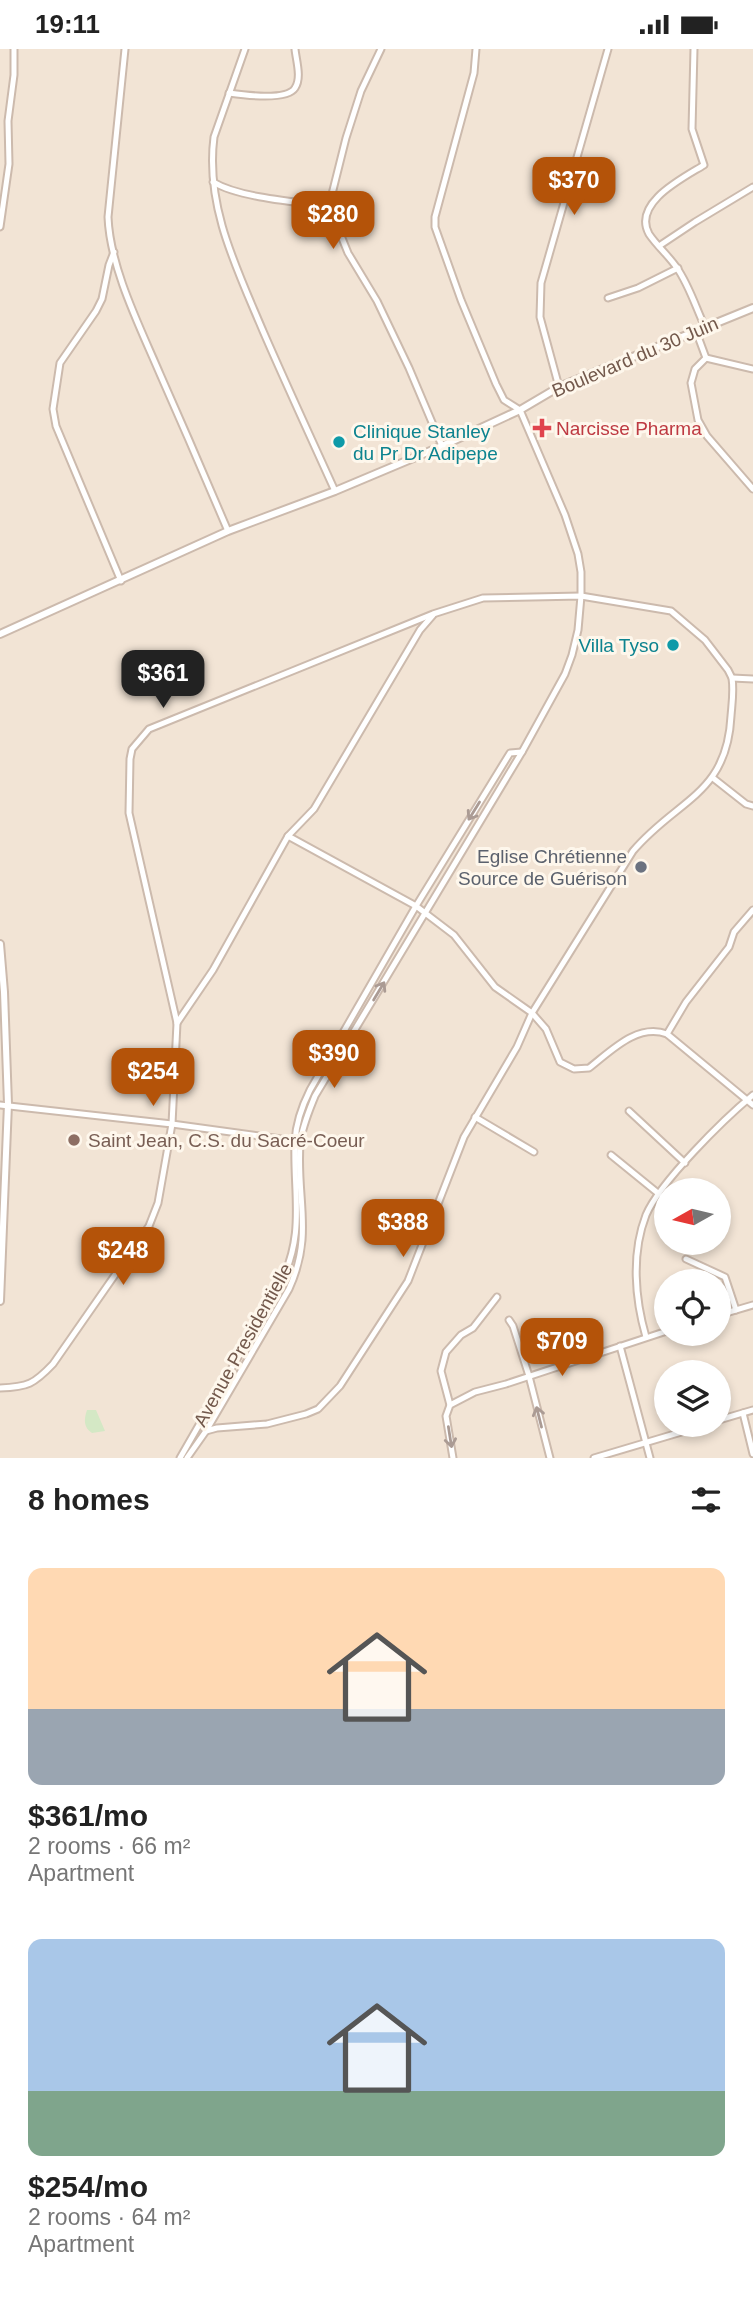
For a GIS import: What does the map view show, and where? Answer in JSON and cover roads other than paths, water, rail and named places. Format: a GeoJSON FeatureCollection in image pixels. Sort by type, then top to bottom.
{"type":"FeatureCollection","features":[{"type":"Feature","properties":{"kind":"street"},"geometry":{"type":"LineString","coordinates":[[0,227],[9,164],[8,121],[14,75],[14,49]]}},
{"type":"Feature","properties":{"kind":"street"},"geometry":{"type":"LineString","coordinates":[[125,49],[108,217],[109,233],[120,275],[145,339],[228,531]]}},
{"type":"Feature","properties":{"kind":"street"},"geometry":{"type":"LineString","coordinates":[[244,49],[214,137],[213,182],[221,227],[229,251],[335,491]]}},
{"type":"Feature","properties":{"kind":"street"},"geometry":{"type":"LineString","coordinates":[[229,93],[246,96],[289,94],[296,87],[298,76],[295,49]]}},
{"type":"Feature","properties":{"kind":"street"},"geometry":{"type":"LineString","coordinates":[[381,49],[357,103],[329,206],[348,253],[377,301],[409,368],[442,446]]}},
{"type":"Feature","properties":{"kind":"street"},"geometry":{"type":"LineString","coordinates":[[476,49],[474,73],[435,216],[435,227],[461,300],[496,384],[504,400],[520,410]]}},
{"type":"Feature","properties":{"kind":"street"},"geometry":{"type":"LineString","coordinates":[[559,387],[540,317],[541,283],[608,49]]}},
{"type":"Feature","properties":{"kind":"street"},"geometry":{"type":"LineString","coordinates":[[694,49],[691,120],[694,139],[704,165],[675,182],[650,205],[645,212],[645,223],[649,233],[678,268],[705,327]]}},
{"type":"Feature","properties":{"kind":"street"},"geometry":{"type":"LineString","coordinates":[[213,182],[225,188],[282,200],[329,206]]}},
{"type":"Feature","properties":{"kind":"street"},"geometry":{"type":"LineString","coordinates":[[659,246],[753,187]]}},
{"type":"Feature","properties":{"kind":"street"},"geometry":{"type":"LineString","coordinates":[[115,251],[109,265],[102,299],[60,363],[53,409],[56,426],[121,581]]}},
{"type":"Feature","properties":{"kind":"street"},"geometry":{"type":"LineString","coordinates":[[608,298],[638,288],[678,268]]}},
{"type":"Feature","properties":{"kind":"street","name":"Boulevard du 30 Juin"},"geometry":{"type":"LineString","coordinates":[[0,633],[228,531],[335,491],[442,446],[520,410],[559,387],[753,308]]}},
{"type":"Feature","properties":{"kind":"street"},"geometry":{"type":"LineString","coordinates":[[696,331],[706,358]]}},
{"type":"Feature","properties":{"kind":"street"},"geometry":{"type":"LineString","coordinates":[[706,358],[753,369]]}},
{"type":"Feature","properties":{"kind":"street"},"geometry":{"type":"LineString","coordinates":[[706,358],[695,369],[691,383],[698,420],[707,436],[753,489]]}},
{"type":"Feature","properties":{"kind":"street","name":"Avenue Presidentielle"},"geometry":{"type":"LineString","coordinates":[[298,1141],[315,1097],[522,752],[565,674],[578,630],[581,572],[573,534],[520,410]]}},
{"type":"Feature","properties":{"kind":"street"},"geometry":{"type":"LineString","coordinates":[[0,1388],[17,1387],[37,1381],[53,1364],[149,1226],[158,1203],[172,1124],[177,1023],[129,813],[132,749],[149,729],[433,614],[484,598],[581,596],[671,611],[705,640],[732,678],[730,736],[713,778],[646,835],[633,851],[532,1013],[517,1047],[456,1154],[408,1281],[330,1399],[318,1409],[306,1414],[267,1424],[206,1431]]}},
{"type":"Feature","properties":{"kind":"street"},"geometry":{"type":"LineString","coordinates":[[177,1023],[213,970],[288,836],[314,809],[413,641],[433,614]]}},
{"type":"Feature","properties":{"kind":"street"},"geometry":{"type":"LineString","coordinates":[[732,678],[753,679]]}},
{"type":"Feature","properties":{"kind":"street","name":"Avenue Presidentielle"},"geometry":{"type":"LineString","coordinates":[[187,1458],[206,1431],[289,1289],[299,1266],[298,1141],[301,1109],[310,1090],[453,843],[510,753],[522,752]]}},
{"type":"Feature","properties":{"kind":"street"},"geometry":{"type":"LineString","coordinates":[[713,778],[746,804],[753,806]]}},
{"type":"Feature","properties":{"kind":"street"},"geometry":{"type":"LineString","coordinates":[[288,836],[416,906],[454,935],[495,988],[532,1013],[546,1029],[560,1062],[574,1069],[589,1068],[631,1037],[644,1031],[657,1030],[667,1034],[750,1097],[753,1105]]}},
{"type":"Feature","properties":{"kind":"street"},"geometry":{"type":"LineString","coordinates":[[453,843],[461,850]]}},
{"type":"Feature","properties":{"kind":"street"},"geometry":{"type":"LineString","coordinates":[[667,1034],[686,1002],[729,947],[734,932],[753,910]]}},
{"type":"Feature","properties":{"kind":"street"},"geometry":{"type":"LineString","coordinates":[[0,944],[4,1105],[0,1301]]}},
{"type":"Feature","properties":{"kind":"street"},"geometry":{"type":"LineString","coordinates":[[672,1178],[750,1097]]}},
{"type":"Feature","properties":{"kind":"street"},"geometry":{"type":"LineString","coordinates":[[4,1105],[298,1141]]}},
{"type":"Feature","properties":{"kind":"street"},"geometry":{"type":"LineString","coordinates":[[629,1111],[685,1163]]}},
{"type":"Feature","properties":{"kind":"street"},"geometry":{"type":"LineString","coordinates":[[475,1117],[534,1152]]}},
{"type":"Feature","properties":{"kind":"street"},"geometry":{"type":"LineString","coordinates":[[611,1155],[654,1190]]}},
{"type":"Feature","properties":{"kind":"street"},"geometry":{"type":"LineString","coordinates":[[646,1337],[639,1313],[637,1259],[647,1215],[654,1203]]}},
{"type":"Feature","properties":{"kind":"street","name":"Avenue Presidentielle"},"geometry":{"type":"LineString","coordinates":[[180,1458],[280,1285],[300,1229]]}},
{"type":"Feature","properties":{"kind":"street"},"geometry":{"type":"LineString","coordinates":[[686,1259],[725,1277],[736,1310]]}},
{"type":"Feature","properties":{"kind":"street"},"geometry":{"type":"LineString","coordinates":[[280,1285],[289,1289]]}},
{"type":"Feature","properties":{"kind":"street"},"geometry":{"type":"LineString","coordinates":[[453,1458],[446,1416],[450,1405],[441,1371],[446,1352],[461,1335],[473,1328],[497,1297]]}},
{"type":"Feature","properties":{"kind":"street"},"geometry":{"type":"LineString","coordinates":[[731,1311],[753,1305]]}},
{"type":"Feature","properties":{"kind":"street"},"geometry":{"type":"LineString","coordinates":[[509,1320],[529,1375],[550,1458]]}},
{"type":"Feature","properties":{"kind":"street"},"geometry":{"type":"LineString","coordinates":[[450,1405],[475,1392],[654,1335]]}},
{"type":"Feature","properties":{"kind":"street"},"geometry":{"type":"LineString","coordinates":[[620,1346],[650,1458]]}},
{"type":"Feature","properties":{"kind":"street"},"geometry":{"type":"LineString","coordinates":[[731,1416],[753,1410]]}},
{"type":"Feature","properties":{"kind":"street"},"geometry":{"type":"LineString","coordinates":[[743,1413],[753,1454]]}},
{"type":"Feature","properties":{"kind":"street"},"geometry":{"type":"LineString","coordinates":[[204,1416],[210,1422]]}},
{"type":"Feature","properties":{"kind":"street"},"geometry":{"type":"LineString","coordinates":[[594,1458],[663,1437]]}},
{"type":"Feature","properties":{"kind":"place","name":"Narcisse Pharma"},"geometry":{"type":"Point","coordinates":[542,428]}},
{"type":"Feature","properties":{"kind":"place","name":"Clinique Stanley du Pr Dr Adipepe"},"geometry":{"type":"Point","coordinates":[339,442]}},
{"type":"Feature","properties":{"kind":"place","name":"Villa Tyso"},"geometry":{"type":"Point","coordinates":[673,645]}},
{"type":"Feature","properties":{"kind":"place","name":"Eglise Chrétienne Source de Guérison"},"geometry":{"type":"Point","coordinates":[641,867]}},
{"type":"Feature","properties":{"kind":"place","name":"Saint Jean, C.S. du Sacré-Coeur"},"geometry":{"type":"Point","coordinates":[74,1140]}}]}
